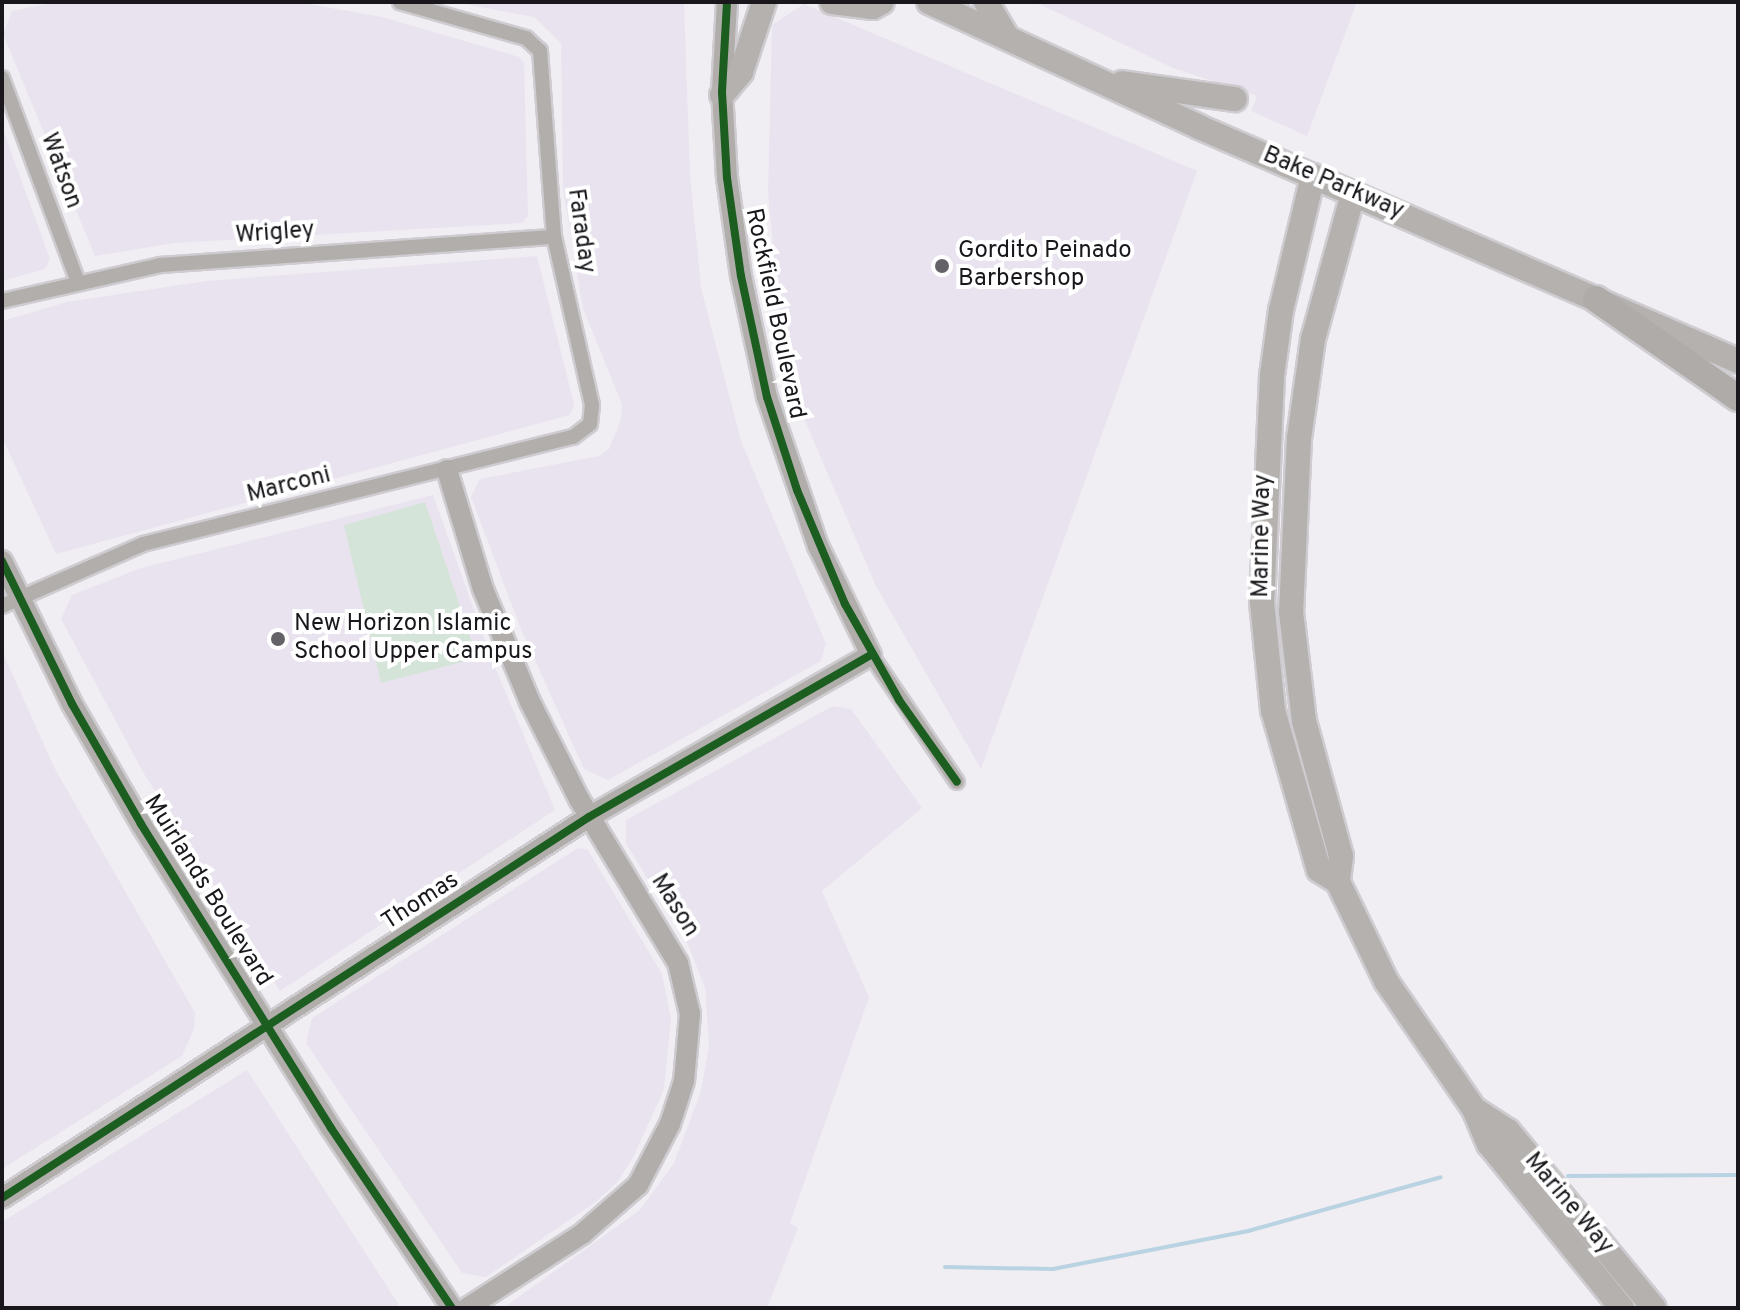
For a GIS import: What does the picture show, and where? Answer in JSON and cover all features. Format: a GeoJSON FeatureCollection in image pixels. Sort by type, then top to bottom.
{"type":"FeatureCollection","features":[{"type":"Feature","properties":{"kind":"highway"},"geometry":{"type":"LineString","coordinates":[[1596,299],[1738,398]]}},
{"type":"Feature","properties":{"kind":"main road"},"geometry":{"type":"LineString","coordinates":[[722,95],[741,72],[764,2]]}},
{"type":"Feature","properties":{"kind":"main road"},"geometry":{"type":"LineString","coordinates":[[832,2],[844,7],[882,2]]}},
{"type":"Feature","properties":{"kind":"main road","name":"Bake Parkway"},"geometry":{"type":"LineString","coordinates":[[929,2],[1096,80],[1738,361]]}},
{"type":"Feature","properties":{"kind":"main road"},"geometry":{"type":"LineString","coordinates":[[986,2],[1007,37]]}},
{"type":"Feature","properties":{"kind":"main road"},"geometry":{"type":"LineString","coordinates":[[1096,80],[1235,99]]}},
{"type":"Feature","properties":{"kind":"main road","name":"Marine Way"},"geometry":{"type":"LineString","coordinates":[[1313,176],[1281,310],[1272,376],[1262,602],[1276,724],[1319,870],[1338,882],[1386,981],[1474,1109],[1489,1144],[1622,1308]]}},
{"type":"Feature","properties":{"kind":"main road","name":"Marine Way"},"geometry":{"type":"LineString","coordinates":[[1338,882],[1341,856],[1304,721],[1291,612],[1299,438],[1326,282],[1353,194]]}},
{"type":"Feature","properties":{"kind":"main road","name":"Marine Way"},"geometry":{"type":"LineString","coordinates":[[1474,1109],[1508,1131],[1654,1308]]}},
{"type":"Feature","properties":{"kind":"street","name":"Faraday"},"geometry":{"type":"LineString","coordinates":[[400,2],[536,43],[554,237],[592,405],[590,424]]}},
{"type":"Feature","properties":{"kind":"street","name":"Rockfield Boulevard"},"geometry":{"type":"LineString","coordinates":[[727,2],[722,95],[741,276],[767,397],[818,546],[871,655],[957,782]]}},
{"type":"Feature","properties":{"kind":"street","name":"Watson"},"geometry":{"type":"LineString","coordinates":[[2,78],[77,280]]}},
{"type":"Feature","properties":{"kind":"street","name":"Wrigley"},"geometry":{"type":"LineString","coordinates":[[2,301],[77,280],[161,265],[554,237]]}},
{"type":"Feature","properties":{"kind":"street","name":"Marconi"},"geometry":{"type":"LineString","coordinates":[[10,602],[143,544],[573,437],[590,424]]}},
{"type":"Feature","properties":{"kind":"street","name":"Mason"},"geometry":{"type":"LineString","coordinates":[[447,470],[483,589],[530,702],[589,817],[682,973],[690,1014],[684,1081],[663,1140],[638,1185],[582,1234],[467,1308]]}},
{"type":"Feature","properties":{"kind":"street","name":"Muirlands Boulevard"},"geometry":{"type":"LineString","coordinates":[[2,561],[10,602],[141,824],[267,1026],[452,1308]]}},
{"type":"Feature","properties":{"kind":"street","name":"Thomas"},"geometry":{"type":"LineString","coordinates":[[2,1198],[589,817],[871,655]]}},
{"type":"Feature","properties":{"kind":"shaded area"},"geometry":{"type":"Polygon","coordinates":[[[57,2],[297,2],[382,17],[519,57],[524,63],[528,216],[522,223],[175,243],[95,256],[3,34],[12,11],[57,2]]]}},
{"type":"Feature","properties":{"kind":"shaded area"},"geometry":{"type":"Polygon","coordinates":[[[453,2],[684,2],[690,175],[701,288],[741,441],[826,644],[821,661],[608,780],[584,769],[521,629],[471,497],[480,479],[599,456],[609,449],[621,420],[622,404],[583,309],[563,189],[561,43],[534,17],[453,2]]]}},
{"type":"Feature","properties":{"kind":"shaded area"},"geometry":{"type":"Polygon","coordinates":[[[1035,2],[1357,2],[1307,136],[1251,111],[1257,96],[1173,68],[1035,2]]]}},
{"type":"Feature","properties":{"kind":"shaded area"},"geometry":{"type":"Polygon","coordinates":[[[804,4],[1197,171],[981,769],[876,586],[805,421],[780,320],[768,192],[772,25],[804,4]]]}},
{"type":"Feature","properties":{"kind":"shaded area"},"geometry":{"type":"Polygon","coordinates":[[[2,127],[50,259],[45,269],[2,281],[2,127]]]}},
{"type":"Feature","properties":{"kind":"shaded area"},"geometry":{"type":"Polygon","coordinates":[[[537,256],[574,404],[570,415],[56,554],[2,437],[2,321],[67,302],[206,281],[537,256]]]}},
{"type":"Feature","properties":{"kind":"shaded area"},"geometry":{"type":"Polygon","coordinates":[[[433,495],[492,660],[555,810],[280,991],[143,772],[61,619],[72,595],[141,568],[433,495]]]}},
{"type":"Feature","properties":{"kind":"shaded area"},"geometry":{"type":"Polygon","coordinates":[[[2,651],[54,767],[195,1013],[194,1029],[182,1056],[2,1169],[2,651]]]}},
{"type":"Feature","properties":{"kind":"shaded area"},"geometry":{"type":"Polygon","coordinates":[[[833,706],[851,709],[922,808],[822,891],[869,997],[790,1223],[798,1228],[767,1308],[503,1308],[640,1210],[674,1163],[701,1091],[709,1045],[705,988],[689,947],[626,843],[626,820],[833,706]]]}},
{"type":"Feature","properties":{"kind":"shaded area"},"geometry":{"type":"Polygon","coordinates":[[[578,848],[588,850],[662,974],[671,1019],[664,1089],[634,1156],[618,1181],[597,1201],[486,1277],[462,1273],[306,1043],[312,1018],[578,848]]]}},
{"type":"Feature","properties":{"kind":"shaded area"},"geometry":{"type":"Polygon","coordinates":[[[247,1070],[401,1308],[2,1308],[2,1222],[247,1070]]]}},
{"type":"Feature","properties":{"kind":"green space"},"geometry":{"type":"Polygon","coordinates":[[[425,502],[477,658],[381,683],[344,525],[425,502]]]}},
{"type":"Feature","properties":{"kind":"waterway"},"geometry":{"type":"LineString","coordinates":[[1568,1176],[1738,1175]]}},
{"type":"Feature","properties":{"kind":"waterway"},"geometry":{"type":"LineString","coordinates":[[945,1267],[1053,1269],[1248,1231],[1441,1177]]}},
{"type":"Feature","properties":{"kind":"cycle path"},"geometry":{"type":"LineString","coordinates":[[727,2],[722,92],[727,178],[741,276],[767,397],[797,490],[845,604],[899,700],[957,782]]}},
{"type":"Feature","properties":{"kind":"cycle path"},"geometry":{"type":"LineString","coordinates":[[2,561],[72,704],[141,824],[331,1128],[452,1308]]}},
{"type":"Feature","properties":{"kind":"cycle path"},"geometry":{"type":"LineString","coordinates":[[2,1198],[589,817],[871,655]]}},
{"type":"Feature","properties":{"kind":"place","name":"Gordito Peinado Barbershop"},"geometry":{"type":"Point","coordinates":[942,266]}},
{"type":"Feature","properties":{"kind":"place","name":"New Horizon Islamic School Upper Campus"},"geometry":{"type":"Point","coordinates":[278,639]}}]}
